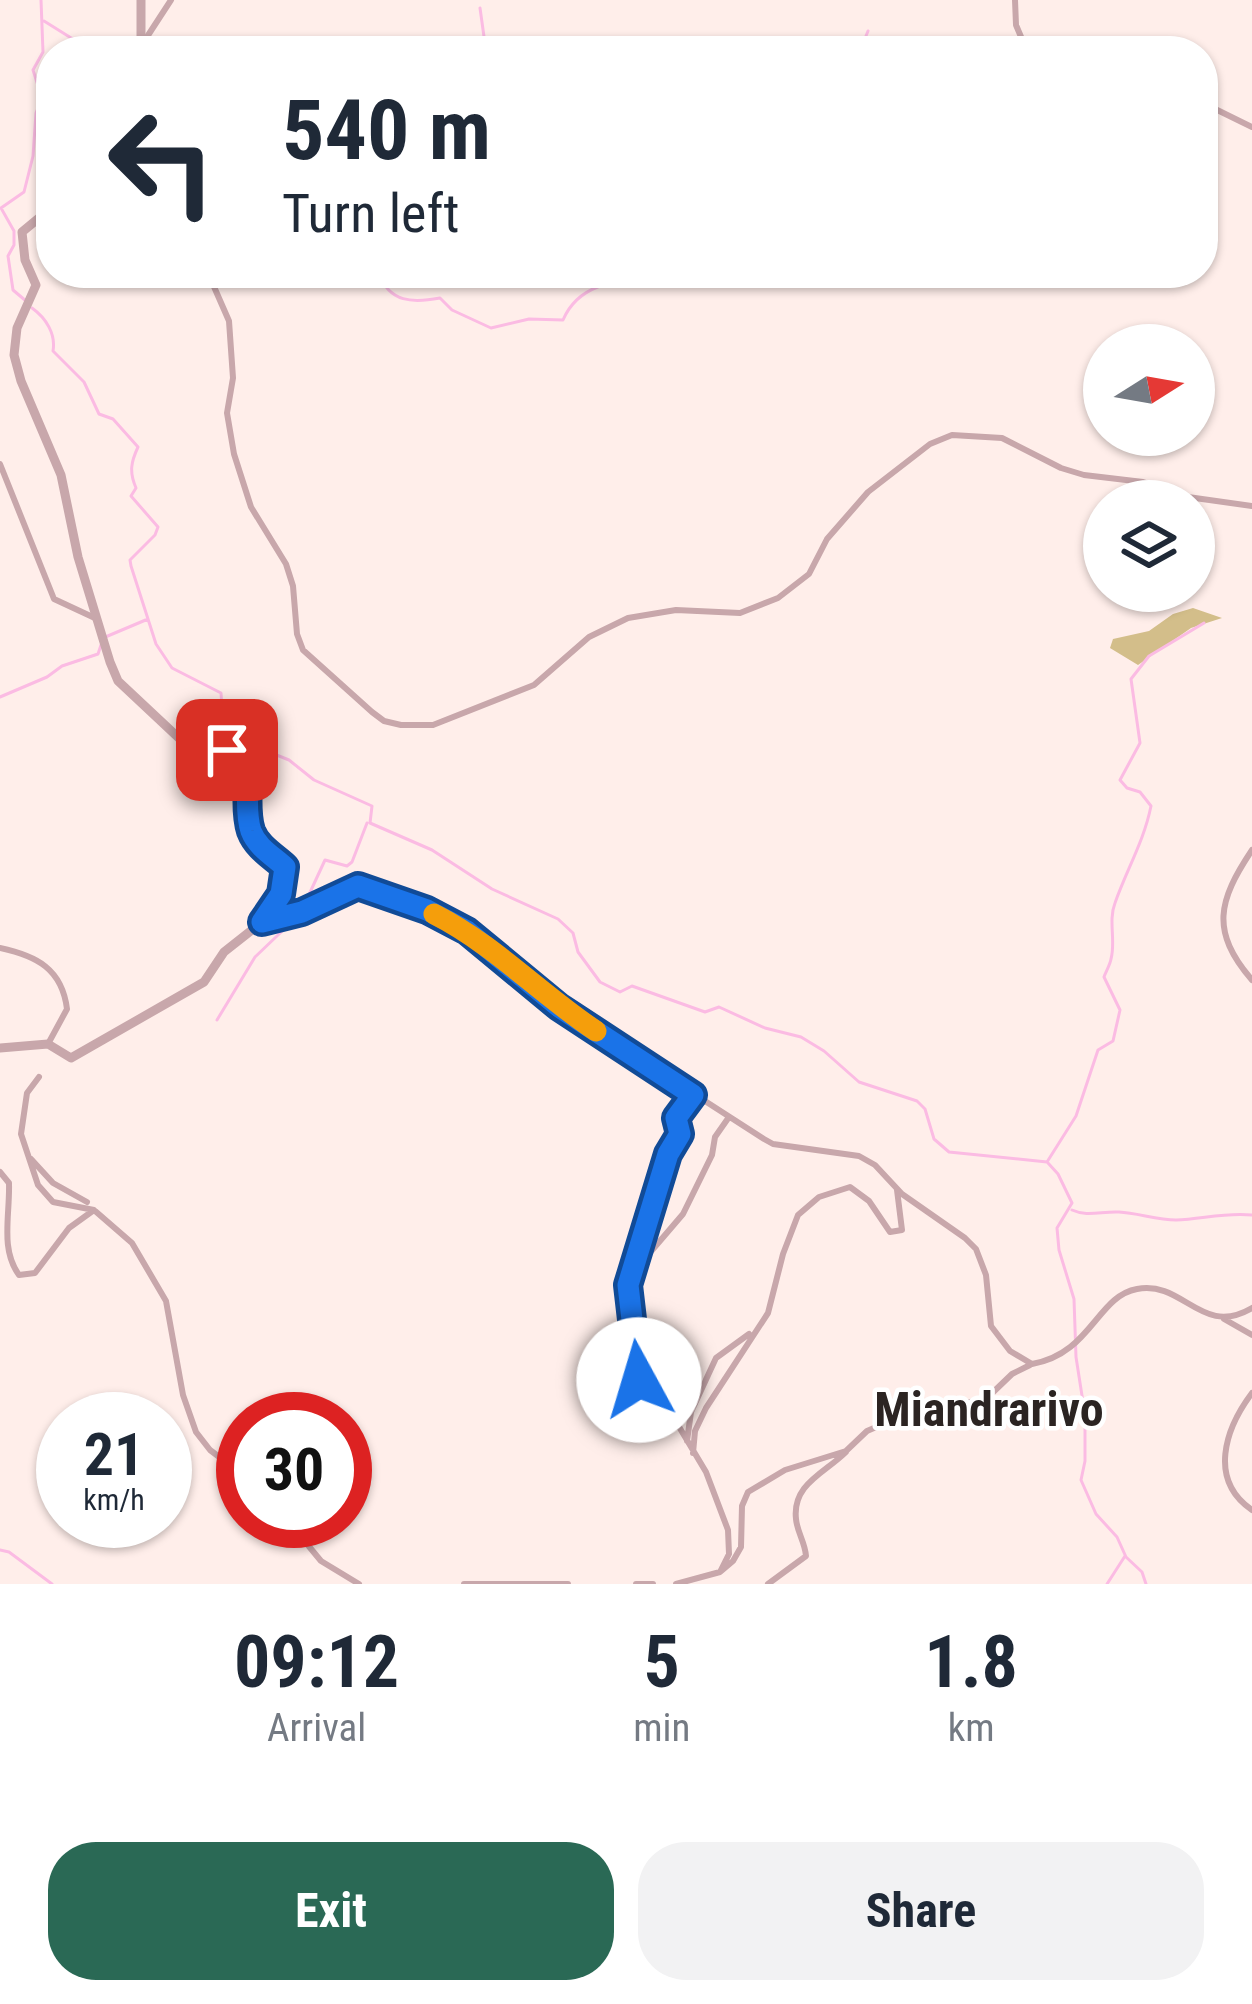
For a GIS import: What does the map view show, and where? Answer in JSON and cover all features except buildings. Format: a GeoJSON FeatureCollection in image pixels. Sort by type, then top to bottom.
{"type":"FeatureCollection","features":[{"type":"Feature","properties":{"kind":"street"},"geometry":{"type":"LineString","coordinates":[[141,0],[141,36]]}},
{"type":"Feature","properties":{"kind":"street"},"geometry":{"type":"LineString","coordinates":[[148,36],[171,0]]}},
{"type":"Feature","properties":{"kind":"street"},"geometry":{"type":"LineString","coordinates":[[1015,0],[1021,36]]}},
{"type":"Feature","properties":{"kind":"street"},"geometry":{"type":"LineString","coordinates":[[1218,110],[1252,127]]}},
{"type":"Feature","properties":{"kind":"street"},"geometry":{"type":"LineString","coordinates":[[36,220],[22,232],[36,285],[15,337],[14,355],[61,475],[97,619],[118,681],[150,715],[182,741],[195,747],[218,746],[235,754],[243,765],[250,787],[252,833],[285,867],[281,894],[262,922]]}},
{"type":"Feature","properties":{"kind":"street"},"geometry":{"type":"LineString","coordinates":[[215,288],[233,345],[227,413],[234,454],[251,507],[286,564],[303,650],[384,722],[433,724],[534,685],[589,637],[628,618],[676,610],[740,614],[778,598],[809,574],[827,539],[868,492],[931,444],[952,435],[1002,438],[1084,475],[1143,482],[1188,497],[1252,506]]}},
{"type":"Feature","properties":{"kind":"street"},"geometry":{"type":"LineString","coordinates":[[0,464],[54,599],[97,619]]}},
{"type":"Feature","properties":{"kind":"street"},"geometry":{"type":"LineString","coordinates":[[1252,850],[1233,879],[1222,924],[1232,956],[1252,980]]}},
{"type":"Feature","properties":{"kind":"street"},"geometry":{"type":"LineString","coordinates":[[0,1048],[48,1044],[71,1058],[195,988],[232,943],[262,922],[301,912],[358,886],[427,910],[467,931],[559,1007],[773,1144],[859,1156],[875,1165],[893,1180],[902,1230],[890,1232],[869,1201],[850,1186],[819,1197],[799,1215],[783,1254],[769,1313],[706,1408],[693,1442],[694,1457]]}},
{"type":"Feature","properties":{"kind":"street"},"geometry":{"type":"LineString","coordinates":[[0,948],[38,960],[58,977],[67,1009],[48,1044]]}},
{"type":"Feature","properties":{"kind":"street"},"geometry":{"type":"LineString","coordinates":[[39,1077],[27,1093],[21,1134],[45,1196],[94,1210],[131,1243],[166,1300],[183,1395],[196,1432],[216,1455]]}},
{"type":"Feature","properties":{"kind":"street"},"geometry":{"type":"LineString","coordinates":[[693,1095],[676,1118],[680,1134],[668,1154],[627,1297],[639,1380],[672,1415],[706,1472],[728,1530],[730,1555],[720,1572]]}},
{"type":"Feature","properties":{"kind":"street"},"geometry":{"type":"LineString","coordinates":[[630,1276],[683,1214],[712,1155],[715,1137],[729,1117]]}},
{"type":"Feature","properties":{"kind":"street"},"geometry":{"type":"LineString","coordinates":[[29,1156],[53,1183],[87,1202]]}},
{"type":"Feature","properties":{"kind":"street"},"geometry":{"type":"LineString","coordinates":[[0,1172],[9,1183],[0,1232],[3,1252],[7,1265],[19,1275],[35,1273],[69,1228],[94,1210]]}},
{"type":"Feature","properties":{"kind":"street"},"geometry":{"type":"LineString","coordinates":[[897,1190],[976,1249],[986,1275],[992,1326],[1010,1351],[1032,1364]]}},
{"type":"Feature","properties":{"kind":"street"},"geometry":{"type":"LineString","coordinates":[[768,1584],[806,1556],[795,1512],[803,1488],[867,1431],[904,1415],[986,1399],[1012,1374],[1077,1344],[1125,1292],[1138,1288],[1168,1293],[1251,1334]]}},
{"type":"Feature","properties":{"kind":"street"},"geometry":{"type":"LineString","coordinates":[[1221,1318],[1252,1308]]}},
{"type":"Feature","properties":{"kind":"street"},"geometry":{"type":"LineString","coordinates":[[1251,1334],[1246,1318],[1252,1308]]}},
{"type":"Feature","properties":{"kind":"street"},"geometry":{"type":"LineString","coordinates":[[687,1445],[691,1412],[716,1358],[757,1328]]}},
{"type":"Feature","properties":{"kind":"street"},"geometry":{"type":"LineString","coordinates":[[1252,1393],[1224,1443],[1231,1486],[1252,1510]]}},
{"type":"Feature","properties":{"kind":"street"},"geometry":{"type":"LineString","coordinates":[[676,1584],[720,1572],[739,1553],[742,1506],[748,1492],[785,1471],[846,1451]]}},
{"type":"Feature","properties":{"kind":"street"},"geometry":{"type":"LineString","coordinates":[[310,1548],[321,1562],[359,1584]]}},
{"type":"Feature","properties":{"kind":"street"},"geometry":{"type":"LineString","coordinates":[[464,1584],[568,1584]]}},
{"type":"Feature","properties":{"kind":"street"},"geometry":{"type":"LineString","coordinates":[[636,1584],[652,1584]]}},
{"type":"Feature","properties":{"kind":"shaded area"},"geometry":{"type":"Polygon","coordinates":[[[1205,612],[1222,618],[1191,628],[1138,665],[1110,648],[1113,639],[1149,631],[1173,614],[1205,612]]]}},
{"type":"Feature","properties":{"kind":"waterway"},"geometry":{"type":"LineString","coordinates":[[41,0],[42,36]]}},
{"type":"Feature","properties":{"kind":"waterway"},"geometry":{"type":"LineString","coordinates":[[480,8],[484,36]]}},
{"type":"Feature","properties":{"kind":"waterway"},"geometry":{"type":"LineString","coordinates":[[44,21],[68,36]]}},
{"type":"Feature","properties":{"kind":"waterway"},"geometry":{"type":"LineString","coordinates":[[866,36],[868,31]]}},
{"type":"Feature","properties":{"kind":"waterway"},"geometry":{"type":"LineString","coordinates":[[36,65],[36,79]]}},
{"type":"Feature","properties":{"kind":"waterway"},"geometry":{"type":"LineString","coordinates":[[26,301],[13,290],[8,256],[14,231],[1,208],[24,192],[36,113]]}},
{"type":"Feature","properties":{"kind":"waterway"},"geometry":{"type":"LineString","coordinates":[[387,288],[403,299],[440,298],[452,310],[491,328],[529,319],[563,320],[572,305],[596,288]]}},
{"type":"Feature","properties":{"kind":"waterway"},"geometry":{"type":"LineString","coordinates":[[32,308],[49,327],[53,351],[84,382],[99,414],[113,419],[138,447],[132,467],[136,488],[131,496],[158,527],[130,560],[131,566],[156,644],[172,668],[221,693],[223,723],[254,746],[289,760],[314,780],[372,806],[370,823],[432,850],[492,889],[558,919],[573,933],[578,952],[600,982],[620,992],[632,986],[705,1012],[719,1007],[765,1028],[801,1037],[859,1082],[917,1101],[925,1109],[934,1139],[949,1152],[1047,1162],[1076,1116],[1098,1050],[1113,1041],[1120,1010],[1104,977],[1112,952],[1113,910],[1151,806],[1140,792],[1120,780],[1140,743],[1131,679],[1149,656],[1204,623]]}},
{"type":"Feature","properties":{"kind":"waterway"},"geometry":{"type":"LineString","coordinates":[[103,638],[148,619]]}},
{"type":"Feature","properties":{"kind":"waterway"},"geometry":{"type":"LineString","coordinates":[[0,697],[98,654],[101,645]]}},
{"type":"Feature","properties":{"kind":"waterway"},"geometry":{"type":"LineString","coordinates":[[217,1020],[255,957],[300,914],[325,860],[347,866],[352,862],[367,823]]}},
{"type":"Feature","properties":{"kind":"waterway"},"geometry":{"type":"LineString","coordinates":[[1048,1163],[1072,1203],[1057,1228],[1074,1299],[1085,1415],[1081,1480],[1096,1514],[1117,1537],[1146,1584]]}},
{"type":"Feature","properties":{"kind":"waterway"},"geometry":{"type":"LineString","coordinates":[[1072,1210],[1176,1220],[1252,1215]]}},
{"type":"Feature","properties":{"kind":"waterway"},"geometry":{"type":"LineString","coordinates":[[0,1550],[52,1584]]}},
{"type":"Feature","properties":{"kind":"waterway"},"geometry":{"type":"LineString","coordinates":[[1107,1584],[1125,1556]]}},
{"type":"Feature","properties":{"kind":"slow traffic"},"geometry":{"type":"LineString","coordinates":[[434,914],[467,931],[559,1007],[596,1031]]}},
{"type":"Feature","properties":{"kind":"district","name":"Miandrarivo"},"geometry":{"type":"Point","coordinates":[989,1409]}},
{"type":"Feature","properties":{"kind":"route"},"geometry":{"type":"LineString","coordinates":[[227,750],[243,765],[250,787],[252,833],[285,867],[281,894],[262,922],[302,912],[358,886],[427,910],[467,931],[559,1007],[693,1095],[676,1118],[680,1134],[670,1148],[628,1285],[639,1380]]}}]}
